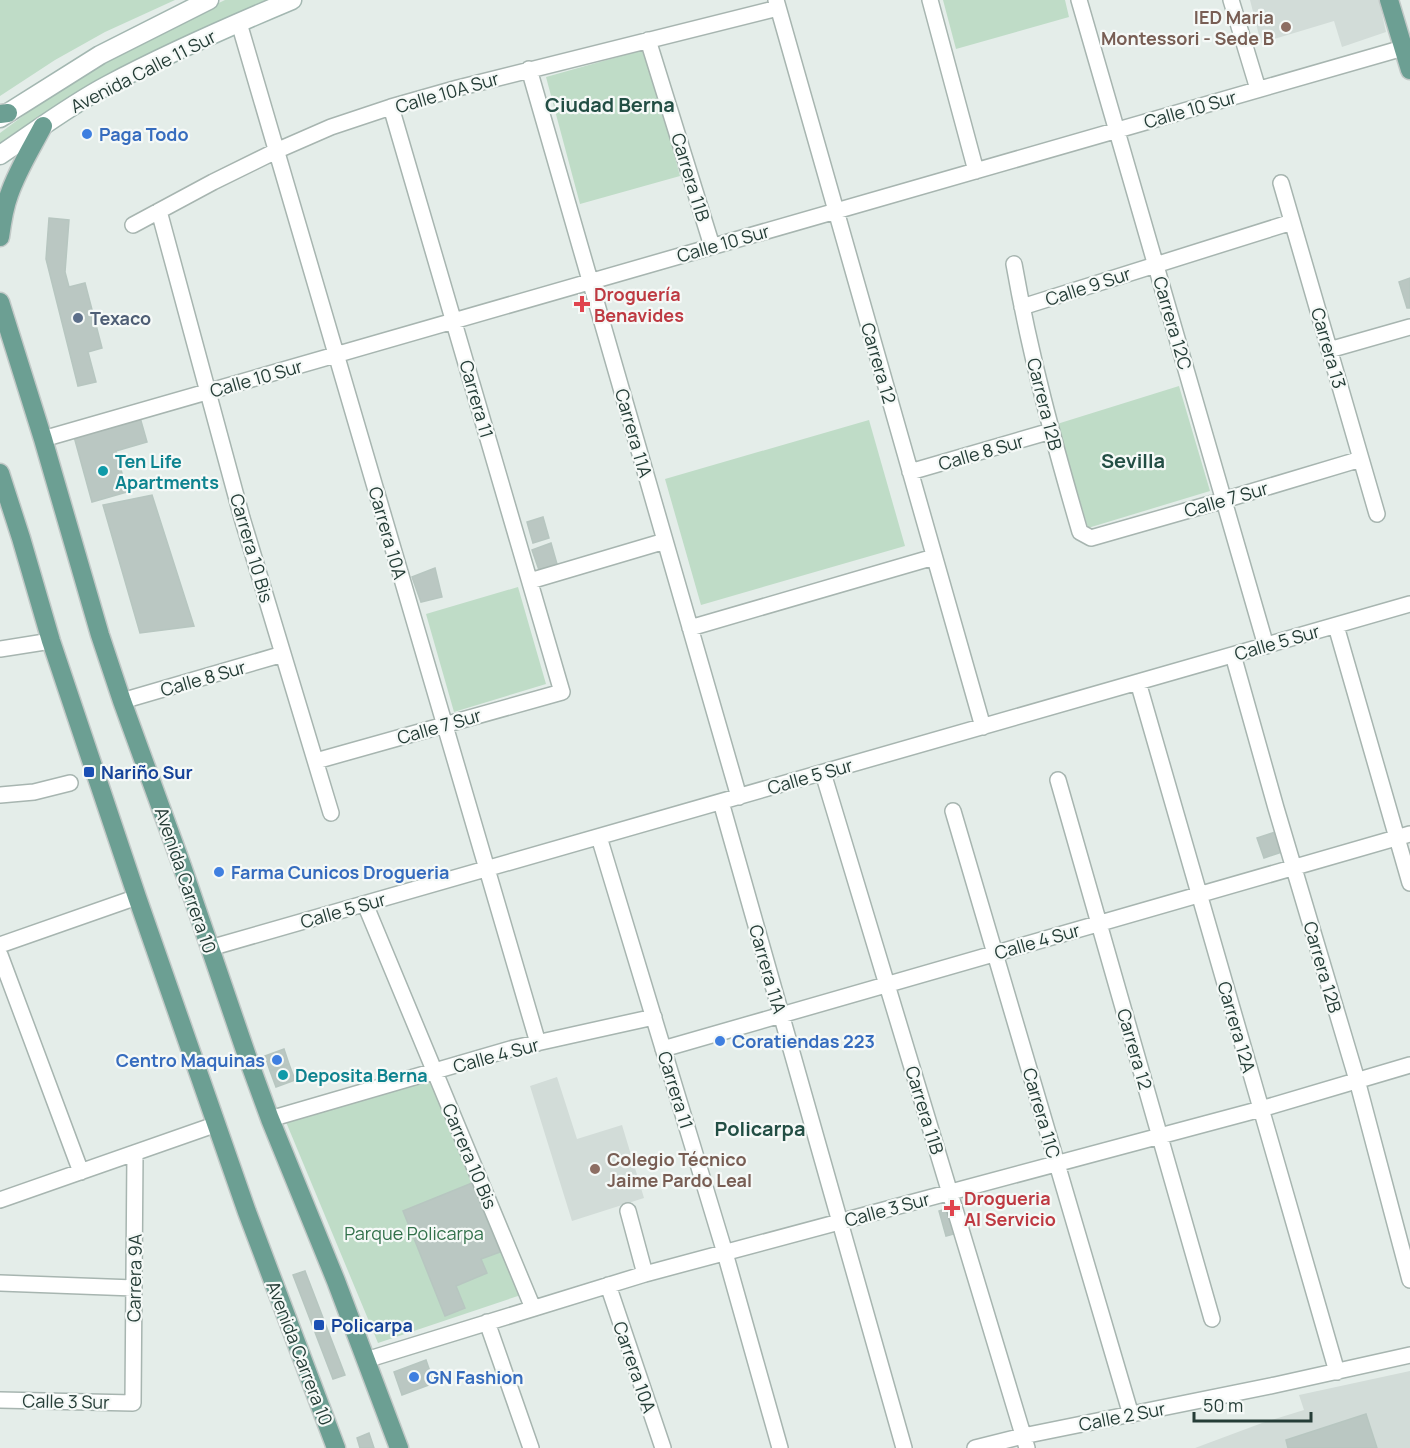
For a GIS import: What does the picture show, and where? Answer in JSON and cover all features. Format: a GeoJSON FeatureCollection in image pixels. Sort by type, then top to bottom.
{"type":"FeatureCollection","features":[{"type":"Feature","properties":{"kind":"main road","name":"Avenida Calle 11 Sur"},"geometry":{"type":"LineString","coordinates":[[3,115],[100,56],[209,0]]}},
{"type":"Feature","properties":{"kind":"main road","name":"Avenida Calle 11 Sur"},"geometry":{"type":"LineString","coordinates":[[0,155],[107,86],[238,23],[292,0]]}},
{"type":"Feature","properties":{"kind":"main road"},"geometry":{"type":"LineString","coordinates":[[1389,0],[1410,70]]}},
{"type":"Feature","properties":{"kind":"main road"},"geometry":{"type":"LineString","coordinates":[[0,237],[9,195],[19,170],[43,126]]}},
{"type":"Feature","properties":{"kind":"main road","name":"Avenida Carrera 10"},"geometry":{"type":"LineString","coordinates":[[0,302],[122,701],[270,1119],[336,1281],[399,1448]]}},
{"type":"Feature","properties":{"kind":"main road","name":"Avenida Carrera 10"},"geometry":{"type":"LineString","coordinates":[[0,473],[51,641],[137,897],[274,1285],[336,1448]]}},
{"type":"Feature","properties":{"kind":"street"},"geometry":{"type":"LineString","coordinates":[[930,0],[976,171]]}},
{"type":"Feature","properties":{"kind":"street","name":"Carrera 12C"},"geometry":{"type":"LineString","coordinates":[[1079,0],[1266,646]]}},
{"type":"Feature","properties":{"kind":"street"},"geometry":{"type":"LineString","coordinates":[[1231,0],[1258,89]]}},
{"type":"Feature","properties":{"kind":"street","name":"Calle 10A Sur"},"geometry":{"type":"LineString","coordinates":[[133,225],[213,182],[331,127],[391,107],[777,4]]}},
{"type":"Feature","properties":{"kind":"street","name":"Carrera 12"},"geometry":{"type":"LineString","coordinates":[[777,4],[983,727]]}},
{"type":"Feature","properties":{"kind":"street","name":"Carrera 10A"},"geometry":{"type":"LineString","coordinates":[[238,23],[538,1043]]}},
{"type":"Feature","properties":{"kind":"street","name":"Carrera 11B"},"geometry":{"type":"LineString","coordinates":[[648,40],[712,246]]}},
{"type":"Feature","properties":{"kind":"street","name":"Calle 10 Sur"},"geometry":{"type":"LineString","coordinates":[[43,439],[1403,48]]}},
{"type":"Feature","properties":{"kind":"street","name":"Carrera 11A"},"geometry":{"type":"LineString","coordinates":[[529,69],[739,797]]}},
{"type":"Feature","properties":{"kind":"street","name":"Carrera 11"},"geometry":{"type":"LineString","coordinates":[[391,107],[562,692]]}},
{"type":"Feature","properties":{"kind":"street","name":"Carrera 13"},"geometry":{"type":"LineString","coordinates":[[1281,183],[1377,514]]}},
{"type":"Feature","properties":{"kind":"street","name":"Carrera 10 Bis"},"geometry":{"type":"LineString","coordinates":[[159,211],[242,518],[331,813]]}},
{"type":"Feature","properties":{"kind":"street","name":"Calle 9 Sur"},"geometry":{"type":"LineString","coordinates":[[1022,307],[1292,222]]}},
{"type":"Feature","properties":{"kind":"street","name":"Carrera 12B"},"geometry":{"type":"LineString","coordinates":[[1014,264],[1051,431],[1080,532],[1091,538]]}},
{"type":"Feature","properties":{"kind":"street"},"geometry":{"type":"LineString","coordinates":[[1329,350],[1410,327]]}},
{"type":"Feature","properties":{"kind":"street","name":"Calle 8 Sur"},"geometry":{"type":"LineString","coordinates":[[910,472],[1051,431]]}},
{"type":"Feature","properties":{"kind":"street","name":"Calle 7 Sur"},"geometry":{"type":"LineString","coordinates":[[1091,538],[1361,459]]}},
{"type":"Feature","properties":{"kind":"street"},"geometry":{"type":"LineString","coordinates":[[530,581],[665,541]]}},
{"type":"Feature","properties":{"kind":"street"},"geometry":{"type":"LineString","coordinates":[[690,628],[934,557]]}},
{"type":"Feature","properties":{"kind":"street","name":"Calle 5 Sur"},"geometry":{"type":"LineString","coordinates":[[210,948],[1410,604]]}},
{"type":"Feature","properties":{"kind":"street"},"geometry":{"type":"LineString","coordinates":[[1336,626],[1404,836],[1410,883]]}},
{"type":"Feature","properties":{"kind":"street"},"geometry":{"type":"LineString","coordinates":[[0,649],[51,641]]}},
{"type":"Feature","properties":{"kind":"street","name":"Calle 8 Sur"},"geometry":{"type":"LineString","coordinates":[[122,701],[283,654]]}},
{"type":"Feature","properties":{"kind":"street","name":"Carrera 12B"},"geometry":{"type":"LineString","coordinates":[[1233,655],[1357,1080],[1410,1280]]}},
{"type":"Feature","properties":{"kind":"street","name":"Carrera 12A"},"geometry":{"type":"LineString","coordinates":[[1138,682],[1336,1372]]}},
{"type":"Feature","properties":{"kind":"street","name":"Calle 7 Sur"},"geometry":{"type":"LineString","coordinates":[[316,761],[562,692]]}},
{"type":"Feature","properties":{"kind":"street","name":"Carrera 11B"},"geometry":{"type":"LineString","coordinates":[[823,773],[1025,1442]]}},
{"type":"Feature","properties":{"kind":"street","name":"Carrera 12"},"geometry":{"type":"LineString","coordinates":[[1058,780],[1212,1319]]}},
{"type":"Feature","properties":{"kind":"street"},"geometry":{"type":"LineString","coordinates":[[0,795],[34,792],[70,783]]}},
{"type":"Feature","properties":{"kind":"street","name":"Carrera 11A"},"geometry":{"type":"LineString","coordinates":[[721,802],[904,1448]]}},
{"type":"Feature","properties":{"kind":"street","name":"Carrera 11C"},"geometry":{"type":"LineString","coordinates":[[953,811],[1131,1415]]}},
{"type":"Feature","properties":{"kind":"street","name":"Calle 4 Sur"},"geometry":{"type":"LineString","coordinates":[[663,1049],[1404,836]]}},
{"type":"Feature","properties":{"kind":"street","name":"Carrera 11"},"geometry":{"type":"LineString","coordinates":[[599,837],[725,1253],[780,1448]]}},
{"type":"Feature","properties":{"kind":"street"},"geometry":{"type":"LineString","coordinates":[[0,945],[137,897]]}},
{"type":"Feature","properties":{"kind":"street","name":"Carrera 10 Bis"},"geometry":{"type":"LineString","coordinates":[[365,904],[534,1308]]}},
{"type":"Feature","properties":{"kind":"street"},"geometry":{"type":"LineString","coordinates":[[0,955],[81,1172]]}},
{"type":"Feature","properties":{"kind":"street","name":"Calle 4 Sur"},"geometry":{"type":"LineString","coordinates":[[270,1119],[514,1048],[654,1017]]}},
{"type":"Feature","properties":{"kind":"street","name":"Calle 3 Sur"},"geometry":{"type":"LineString","coordinates":[[366,1360],[608,1285],[1261,1109],[1410,1065]]}},
{"type":"Feature","properties":{"kind":"street"},"geometry":{"type":"LineString","coordinates":[[0,1200],[217,1124]]}},
{"type":"Feature","properties":{"kind":"street","name":"Carrera 9A"},"geometry":{"type":"LineString","coordinates":[[133,1403],[135,1153]]}},
{"type":"Feature","properties":{"kind":"street"},"geometry":{"type":"LineString","coordinates":[[628,1211],[645,1275]]}},
{"type":"Feature","properties":{"kind":"street"},"geometry":{"type":"LineString","coordinates":[[0,1282],[134,1288]]}},
{"type":"Feature","properties":{"kind":"street","name":"Carrera 10A"},"geometry":{"type":"LineString","coordinates":[[608,1285],[663,1448]]}},
{"type":"Feature","properties":{"kind":"street"},"geometry":{"type":"LineString","coordinates":[[487,1322],[531,1448]]}},
{"type":"Feature","properties":{"kind":"street","name":"Calle 2 Sur"},"geometry":{"type":"LineString","coordinates":[[975,1448],[1025,1442],[1131,1415],[1410,1355]]}},
{"type":"Feature","properties":{"kind":"street","name":"Calle 3 Sur"},"geometry":{"type":"LineString","coordinates":[[0,1400],[133,1403]]}},
{"type":"Feature","properties":{"kind":"shaded area","name":"IED Maria Montessori - Sede B"},"geometry":{"type":"Polygon","coordinates":[[[1250,0],[1379,0],[1386,32],[1342,47],[1334,21],[1261,43],[1250,0]]]}},
{"type":"Feature","properties":{"kind":"shaded area","name":"Colegio Técnico Jaime Pardo Leal"},"geometry":{"type":"Polygon","coordinates":[[[557,1077],[577,1139],[622,1125],[644,1198],[572,1221],[530,1086],[557,1077]]]}},
{"type":"Feature","properties":{"kind":"shaded area"},"geometry":{"type":"Polygon","coordinates":[[[1410,1371],[1410,1448],[1195,1448],[1304,1410],[1299,1395],[1410,1371]]]}},
{"type":"Feature","properties":{"kind":"green space"},"geometry":{"type":"Polygon","coordinates":[[[0,0],[175,0],[105,32],[55,60],[0,96],[0,0]]]}},
{"type":"Feature","properties":{"kind":"green space"},"geometry":{"type":"Polygon","coordinates":[[[225,0],[272,0],[139,58],[80,90],[0,144],[0,133],[51,93],[100,60],[225,0]]]}},
{"type":"Feature","properties":{"kind":"green space"},"geometry":{"type":"Polygon","coordinates":[[[943,0],[1065,0],[1069,17],[956,49],[943,0]]]}},
{"type":"Feature","properties":{"kind":"green space"},"geometry":{"type":"Polygon","coordinates":[[[646,49],[680,176],[580,204],[546,77],[646,49]]]}},
{"type":"Feature","properties":{"kind":"green space"},"geometry":{"type":"Polygon","coordinates":[[[1179,386],[1210,491],[1088,528],[1057,424],[1179,386]]]}},
{"type":"Feature","properties":{"kind":"green space"},"geometry":{"type":"Polygon","coordinates":[[[869,420],[905,546],[701,605],[665,479],[869,420]]]}},
{"type":"Feature","properties":{"kind":"green space"},"geometry":{"type":"Polygon","coordinates":[[[518,587],[546,684],[454,712],[426,614],[518,587]]]}},
{"type":"Feature","properties":{"kind":"green space","name":"Parque Policarpa"},"geometry":{"type":"Polygon","coordinates":[[[430,1079],[521,1295],[378,1343],[286,1122],[430,1079]]]}},
{"type":"Feature","properties":{"kind":"building","name":"Texaco"},"geometry":{"type":"Polygon","coordinates":[[[49,218],[69,220],[65,272],[69,287],[85,283],[102,348],[88,352],[96,382],[78,386],[46,259],[49,218]]]}},
{"type":"Feature","properties":{"kind":"building"},"geometry":{"type":"Polygon","coordinates":[[[1410,278],[1410,308],[1407,308],[1399,282],[1410,278]]]}},
{"type":"Feature","properties":{"kind":"building","name":"Ten Life Apartments"},"geometry":{"type":"Polygon","coordinates":[[[139,414],[147,442],[116,451],[127,492],[92,502],[73,433],[139,414]]]}},
{"type":"Feature","properties":{"kind":"building"},"geometry":{"type":"Polygon","coordinates":[[[152,495],[194,626],[140,633],[103,505],[152,495]]]}},
{"type":"Feature","properties":{"kind":"building"},"geometry":{"type":"Polygon","coordinates":[[[543,517],[549,538],[533,543],[527,522],[543,517]]]}},
{"type":"Feature","properties":{"kind":"building"},"geometry":{"type":"Polygon","coordinates":[[[551,543],[557,564],[539,570],[532,550],[551,543]]]}},
{"type":"Feature","properties":{"kind":"building"},"geometry":{"type":"Polygon","coordinates":[[[435,568],[442,597],[421,602],[412,577],[435,568]]]}},
{"type":"Feature","properties":{"kind":"building"},"geometry":{"type":"Polygon","coordinates":[[[1275,832],[1282,852],[1264,858],[1257,838],[1275,832]]]}},
{"type":"Feature","properties":{"kind":"building","name":"Centro Maquinas"},"geometry":{"type":"Polygon","coordinates":[[[284,1049],[289,1064],[270,1071],[265,1056],[284,1049]]]}},
{"type":"Feature","properties":{"kind":"building","name":"Deposita Berna"},"geometry":{"type":"Polygon","coordinates":[[[289,1064],[295,1080],[276,1087],[270,1071],[289,1064]]]}},
{"type":"Feature","properties":{"kind":"building"},"geometry":{"type":"Polygon","coordinates":[[[472,1183],[500,1252],[481,1259],[487,1273],[456,1286],[465,1308],[445,1316],[403,1211],[472,1183]]]}},
{"type":"Feature","properties":{"kind":"building"},"geometry":{"type":"Polygon","coordinates":[[[954,1207],[961,1232],[946,1236],[939,1211],[954,1207]]]}},
{"type":"Feature","properties":{"kind":"building","name":"Policarpa"},"geometry":{"type":"Polygon","coordinates":[[[305,1271],[345,1375],[333,1379],[293,1275],[305,1271]]]}},
{"type":"Feature","properties":{"kind":"building","name":"GN Fashion"},"geometry":{"type":"Polygon","coordinates":[[[426,1360],[434,1383],[402,1395],[394,1372],[426,1360]]]}},
{"type":"Feature","properties":{"kind":"building"},"geometry":{"type":"Polygon","coordinates":[[[1366,1414],[1377,1448],[1288,1448],[1286,1440],[1366,1414]]]}},
{"type":"Feature","properties":{"kind":"building"},"geometry":{"type":"Polygon","coordinates":[[[369,1433],[374,1448],[360,1448],[357,1438],[369,1433]]]}},
{"type":"Feature","properties":{"kind":"place","name":"IED Maria Montessori - Sede B"},"geometry":{"type":"Point","coordinates":[1286,27]}},
{"type":"Feature","properties":{"kind":"place","name":"Paga Todo"},"geometry":{"type":"Point","coordinates":[87,134]}},
{"type":"Feature","properties":{"kind":"place","name":"Droguería Benavides"},"geometry":{"type":"Point","coordinates":[582,304]}},
{"type":"Feature","properties":{"kind":"place","name":"Texaco"},"geometry":{"type":"Point","coordinates":[78,318]}},
{"type":"Feature","properties":{"kind":"place","name":"Ten Life Apartments"},"geometry":{"type":"Point","coordinates":[103,471]}},
{"type":"Feature","properties":{"kind":"place","name":"Nariño Sur"},"geometry":{"type":"Point","coordinates":[89,772]}},
{"type":"Feature","properties":{"kind":"place","name":"Farma Cunicos Drogueria"},"geometry":{"type":"Point","coordinates":[219,872]}},
{"type":"Feature","properties":{"kind":"place","name":"Coratiendas 223"},"geometry":{"type":"Point","coordinates":[720,1041]}},
{"type":"Feature","properties":{"kind":"place","name":"Centro Maquinas"},"geometry":{"type":"Point","coordinates":[277,1060]}},
{"type":"Feature","properties":{"kind":"place","name":"Deposita Berna"},"geometry":{"type":"Point","coordinates":[283,1075]}},
{"type":"Feature","properties":{"kind":"place","name":"Colegio Técnico Jaime Pardo Leal"},"geometry":{"type":"Point","coordinates":[595,1169]}},
{"type":"Feature","properties":{"kind":"place","name":"Drogueria Al Servicio"},"geometry":{"type":"Point","coordinates":[952,1208]}},
{"type":"Feature","properties":{"kind":"place","name":"Policarpa"},"geometry":{"type":"Point","coordinates":[319,1325]}},
{"type":"Feature","properties":{"kind":"place","name":"GN Fashion"},"geometry":{"type":"Point","coordinates":[414,1377]}},
{"type":"Feature","properties":{"kind":"district","name":"Ciudad Berna"},"geometry":{"type":"Point","coordinates":[610,104]}},
{"type":"Feature","properties":{"kind":"district","name":"Sevilla"},"geometry":{"type":"Point","coordinates":[1133,460]}},
{"type":"Feature","properties":{"kind":"district","name":"Policarpa"},"geometry":{"type":"Point","coordinates":[760,1128]}}]}
